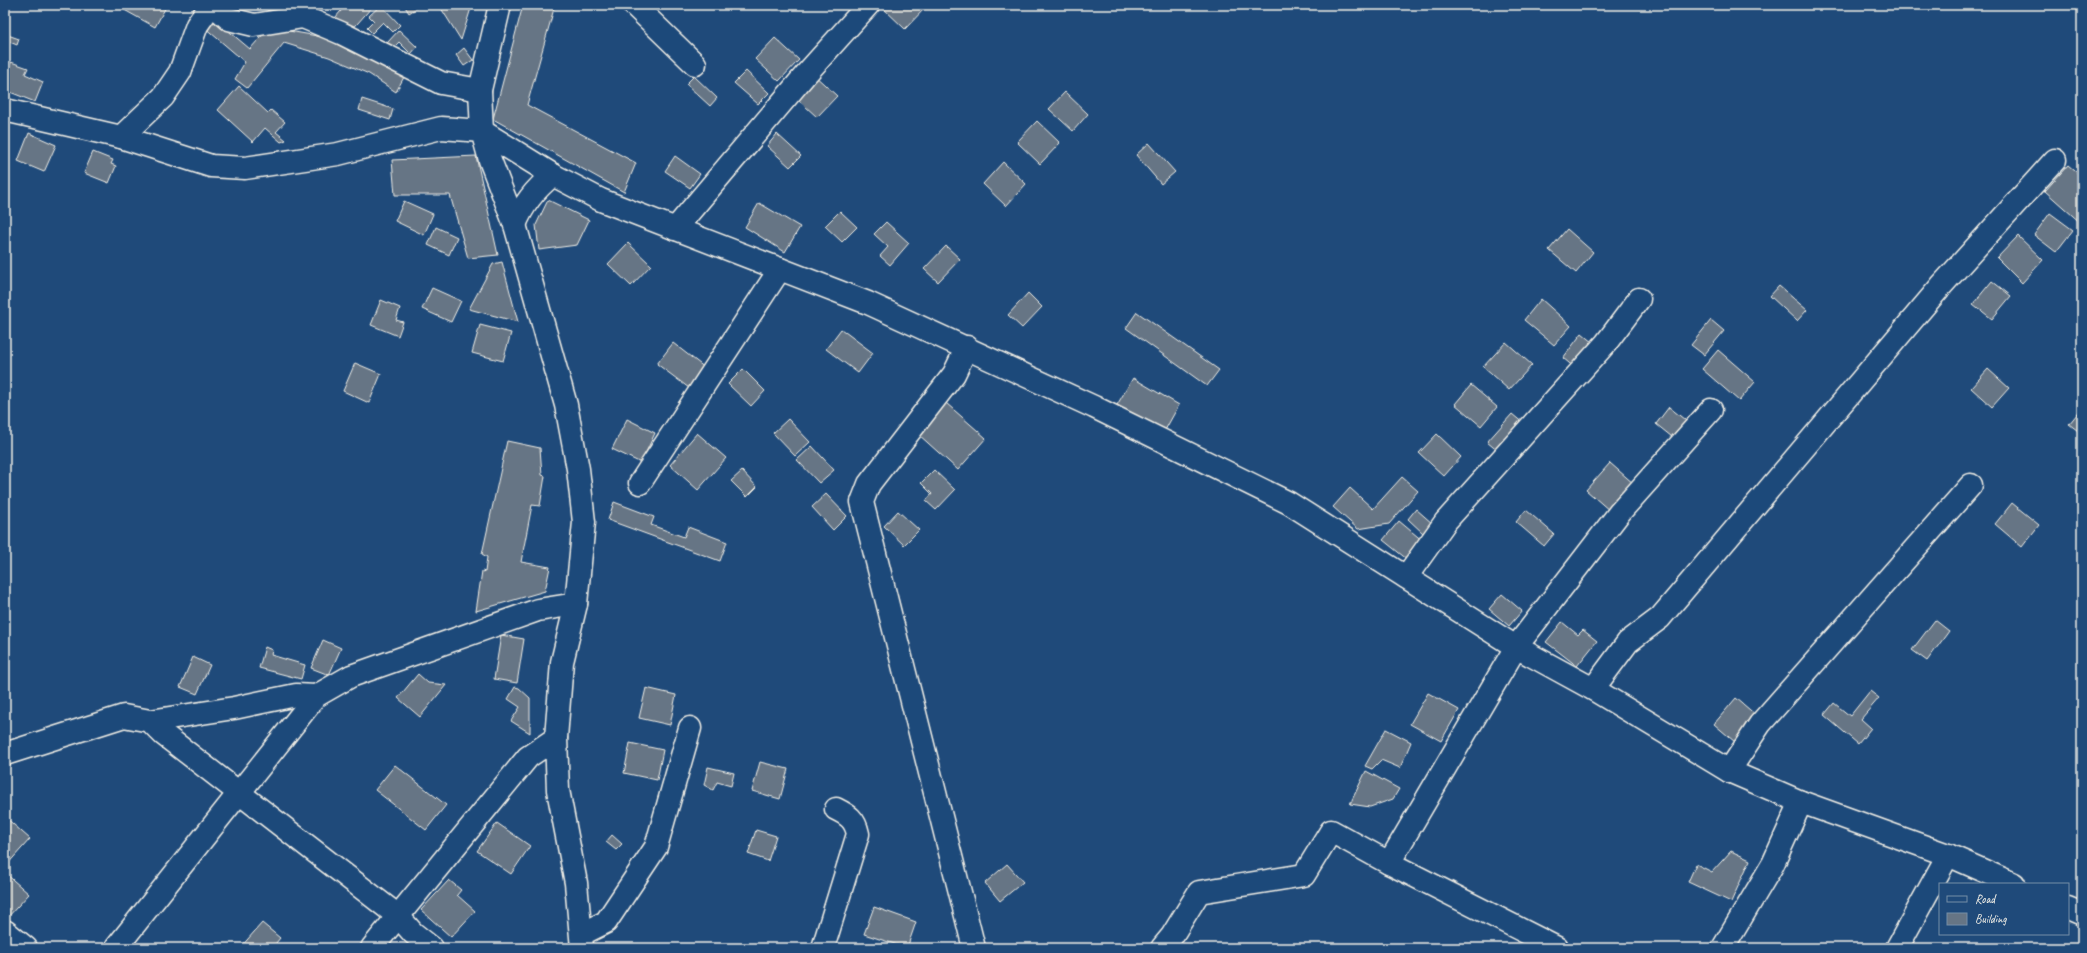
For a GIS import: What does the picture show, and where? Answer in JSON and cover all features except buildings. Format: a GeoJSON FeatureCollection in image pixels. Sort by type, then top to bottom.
{"type":"FeatureCollection","features":[{"type":"Feature","properties":{"kind":"street"},"geometry":{"type":"LineString","coordinates":[[121,136],[163,97],[180,72],[197,25],[212,5],[228,19],[254,25],[307,11],[341,33],[441,83],[480,90]]}},
{"type":"Feature","properties":{"kind":"street"},"geometry":{"type":"LineString","coordinates":[[500,5],[480,90],[482,131],[490,160],[515,225],[566,405],[578,469],[584,522],[576,604],[562,662],[556,738],[558,790],[576,883],[582,941]]}},
{"type":"Feature","properties":{"kind":"street"},"geometry":{"type":"LineString","coordinates":[[634,5],[695,64]]}},
{"type":"Feature","properties":{"kind":"street"},"geometry":{"type":"LineString","coordinates":[[675,230],[806,74],[868,5]]}},
{"type":"Feature","properties":{"kind":"street"},"geometry":{"type":"LineString","coordinates":[[5,110],[121,136],[212,166],[245,168],[338,154],[441,128],[482,131],[553,175],[601,200],[675,230],[868,303],[966,347],[1289,503],[1516,647],[1593,689],[1729,771],[1801,802],[1948,855],[2012,883]]}},
{"type":"Feature","properties":{"kind":"street"},"geometry":{"type":"LineString","coordinates":[[1593,689],[1628,642],[1660,618],[1941,286],[2055,160]]}},
{"type":"Feature","properties":{"kind":"street"},"geometry":{"type":"LineString","coordinates":[[515,225],[523,207],[534,192],[553,175]]}},
{"type":"Feature","properties":{"kind":"street"},"geometry":{"type":"LineString","coordinates":[[640,483],[780,269]]}},
{"type":"Feature","properties":{"kind":"street"},"geometry":{"type":"LineString","coordinates":[[1406,577],[1446,521],[1606,343],[1639,299]]}},
{"type":"Feature","properties":{"kind":"street"},"geometry":{"type":"LineString","coordinates":[[966,347],[954,374],[868,484],[862,502],[974,948]]}},
{"type":"Feature","properties":{"kind":"street"},"geometry":{"type":"LineString","coordinates":[[1389,863],[1516,647],[1620,512],[1711,410]]}},
{"type":"Feature","properties":{"kind":"street"},"geometry":{"type":"LineString","coordinates":[[1729,771],[1760,724],[1971,484]]}},
{"type":"Feature","properties":{"kind":"street"},"geometry":{"type":"LineString","coordinates":[[116,948],[240,794],[316,696],[351,676],[523,615],[538,610],[576,604]]}},
{"type":"Feature","properties":{"kind":"street"},"geometry":{"type":"LineString","coordinates":[[5,754],[124,716],[150,721],[234,708],[296,695],[316,696]]}},
{"type":"Feature","properties":{"kind":"street"},"geometry":{"type":"LineString","coordinates":[[150,721],[163,734],[398,916],[413,933],[432,948]]}},
{"type":"Feature","properties":{"kind":"street"},"geometry":{"type":"LineString","coordinates":[[582,941],[606,922],[656,847],[690,728]]}},
{"type":"Feature","properties":{"kind":"street"},"geometry":{"type":"LineString","coordinates":[[372,948],[528,757],[556,738]]}},
{"type":"Feature","properties":{"kind":"street"},"geometry":{"type":"LineString","coordinates":[[1723,948],[1773,864],[1801,802]]}},
{"type":"Feature","properties":{"kind":"street"},"geometry":{"type":"LineString","coordinates":[[824,948],[858,834],[856,824],[850,816],[836,809]]}},
{"type":"Feature","properties":{"kind":"street"},"geometry":{"type":"LineString","coordinates":[[1162,948],[1172,936],[1199,892],[1304,875],[1331,831],[1389,863],[1558,948]]}},
{"type":"Feature","properties":{"kind":"street"},"geometry":{"type":"LineString","coordinates":[[1897,948],[1948,855]]}},
{"type":"Feature","properties":{"kind":"street"},"geometry":{"type":"LineString","coordinates":[[2069,908],[2082,914]]}},
{"type":"Feature","properties":{"kind":"street"},"geometry":{"type":"LineString","coordinates":[[5,932],[26,948]]}}]}
